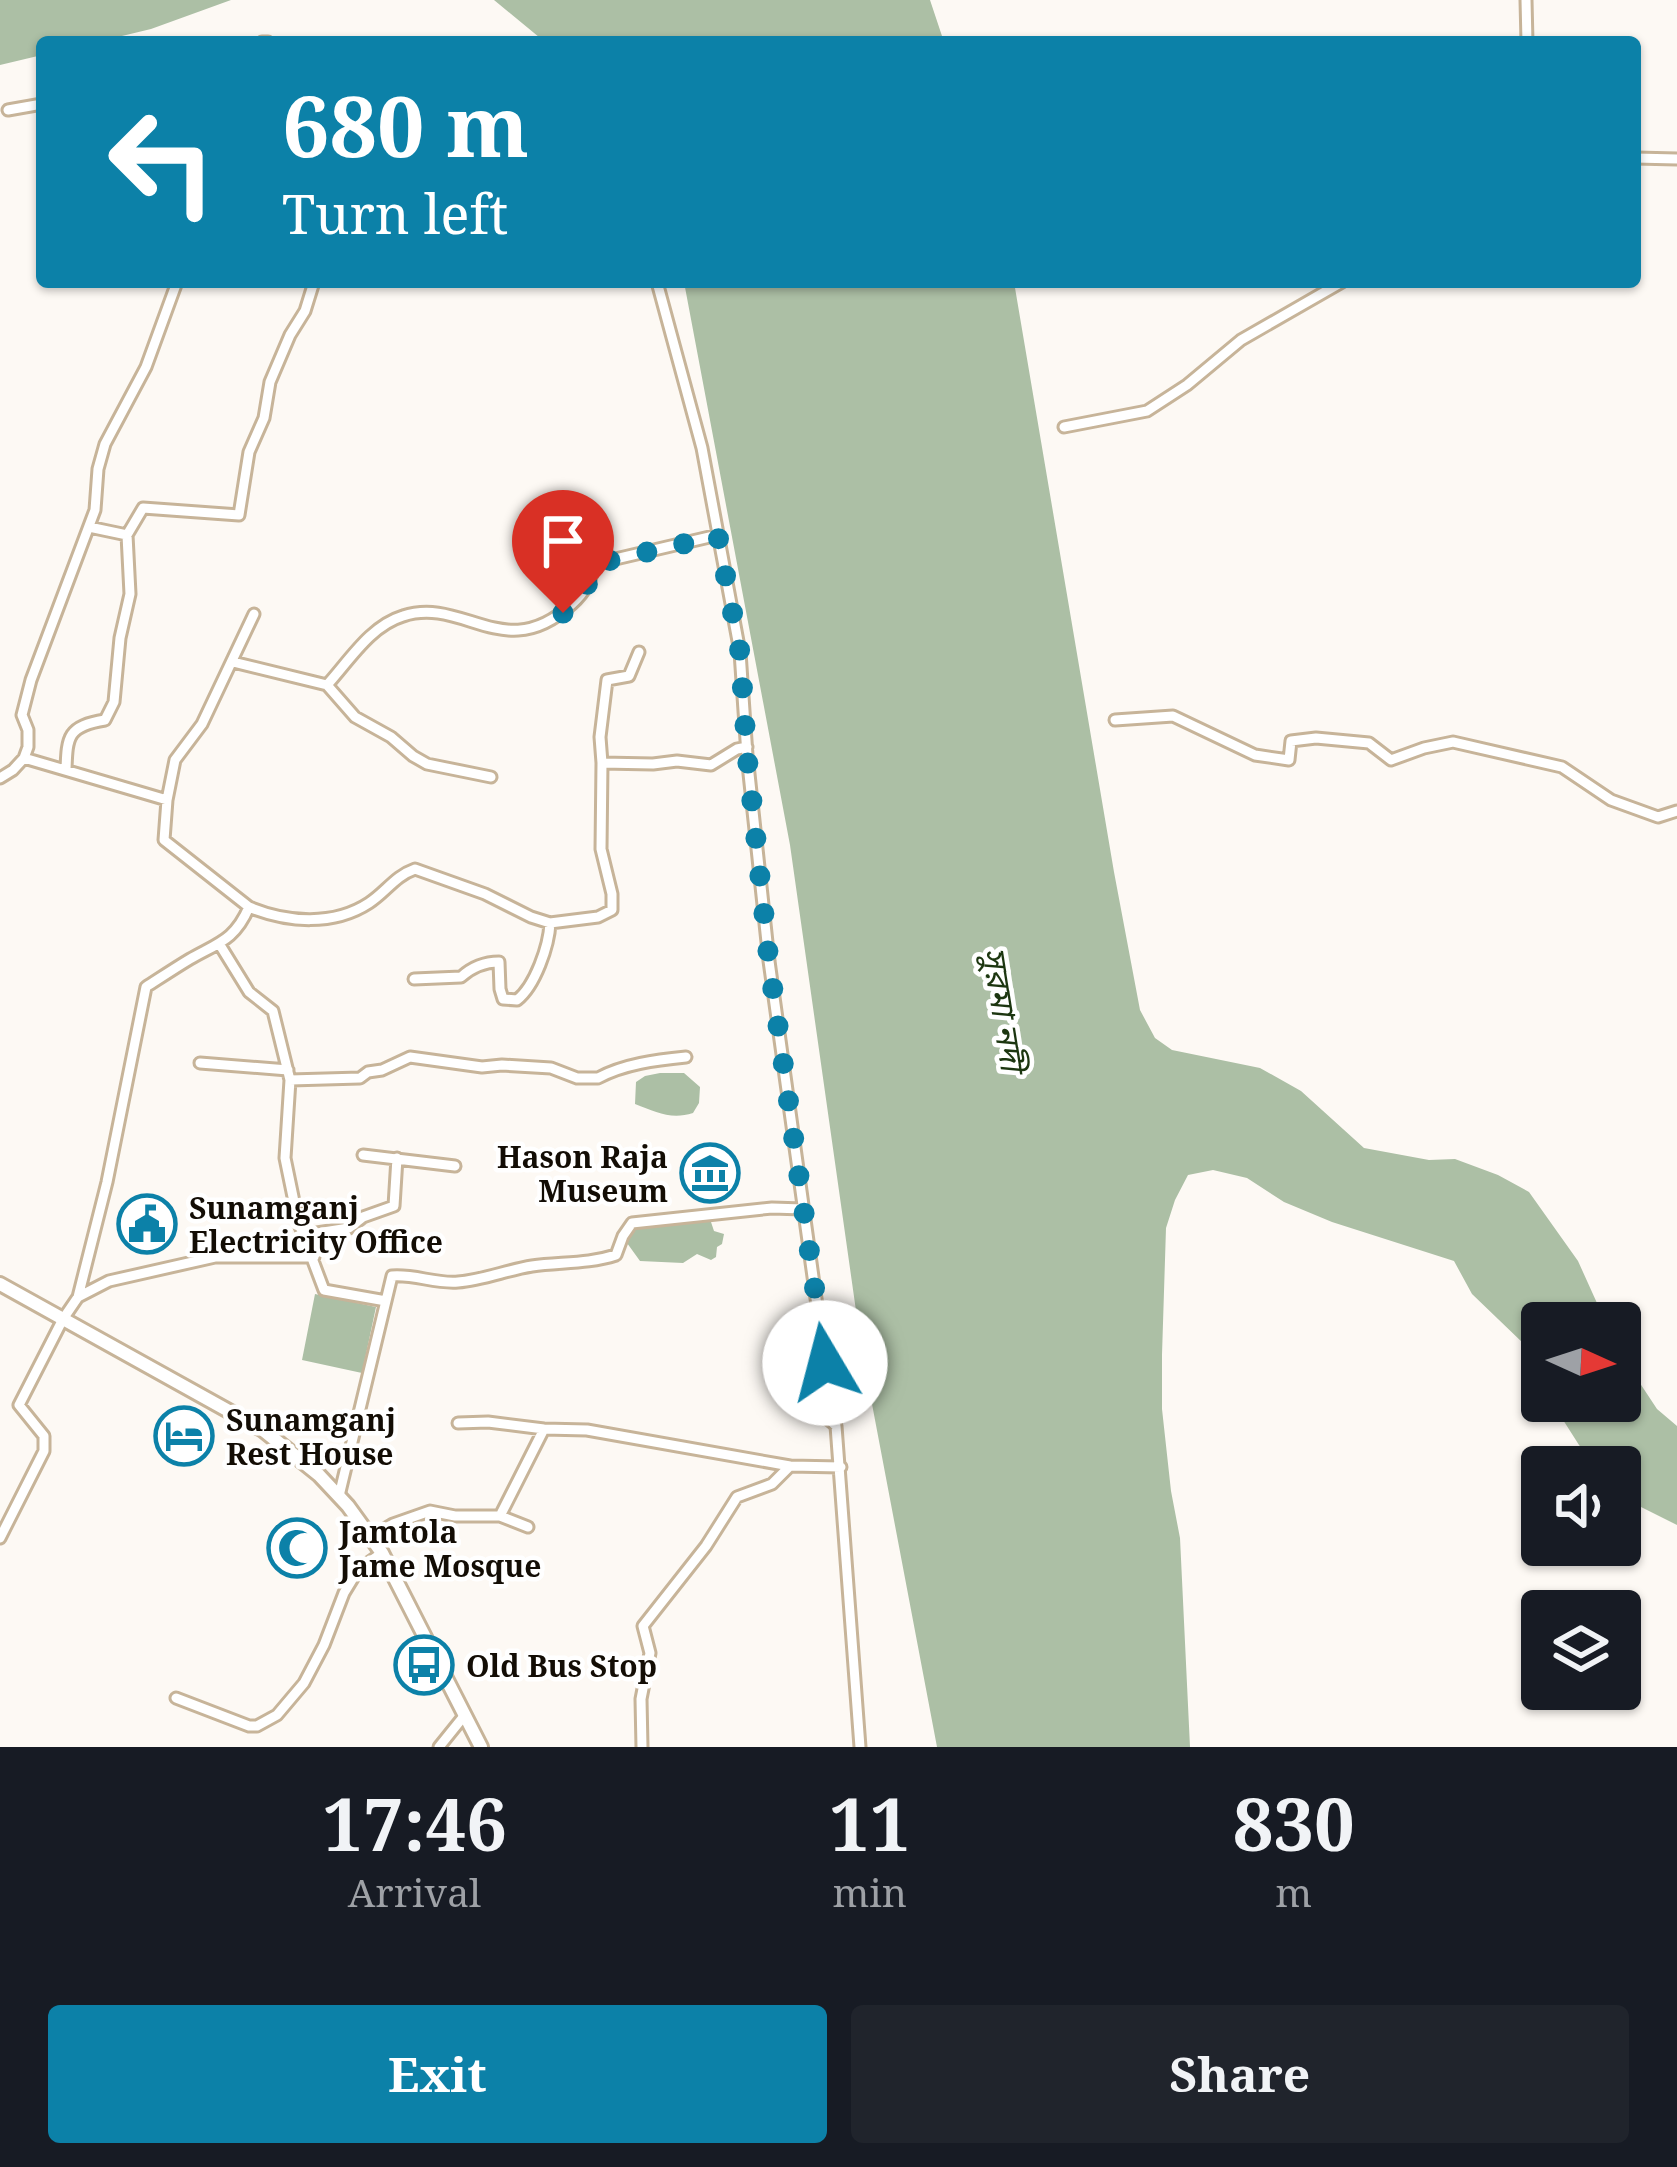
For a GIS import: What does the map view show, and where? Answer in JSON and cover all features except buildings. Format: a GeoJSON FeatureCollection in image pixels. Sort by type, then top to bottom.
{"type":"FeatureCollection","features":[{"type":"Feature","properties":{"kind":"main road"},"geometry":{"type":"LineString","coordinates":[[0,1284],[262,1430],[319,1475],[382,1553],[481,1747]]}},
{"type":"Feature","properties":{"kind":"street"},"geometry":{"type":"LineString","coordinates":[[1526,0],[1527,36]]}},
{"type":"Feature","properties":{"kind":"street"},"geometry":{"type":"LineString","coordinates":[[8,110],[36,105]]}},
{"type":"Feature","properties":{"kind":"street"},"geometry":{"type":"LineString","coordinates":[[1641,158],[1677,159]]}},
{"type":"Feature","properties":{"kind":"street"},"geometry":{"type":"LineString","coordinates":[[0,778],[24,758],[28,747],[22,715],[95,510],[105,444],[146,368],[175,288]]}},
{"type":"Feature","properties":{"kind":"street"},"geometry":{"type":"LineString","coordinates":[[66,770],[67,740],[80,725],[105,720],[114,702],[130,594],[127,535],[143,508],[239,515],[249,452],[264,418],[270,382],[312,288]]}},
{"type":"Feature","properties":{"kind":"street"},"geometry":{"type":"LineString","coordinates":[[659,288],[702,448],[740,652],[769,961],[825,1363],[802,1392],[836,1426],[860,1747]]}},
{"type":"Feature","properties":{"kind":"street"},"geometry":{"type":"LineString","coordinates":[[1064,428],[1147,411],[1241,340],[1332,288]]}},
{"type":"Feature","properties":{"kind":"street"},"geometry":{"type":"LineString","coordinates":[[89,527],[127,535]]}},
{"type":"Feature","properties":{"kind":"street"},"geometry":{"type":"LineString","coordinates":[[327,685],[368,637],[407,614],[439,614],[529,632],[563,613],[582,595],[594,564],[718,536]]}},
{"type":"Feature","properties":{"kind":"street"},"geometry":{"type":"LineString","coordinates":[[254,614],[202,724],[175,760],[165,843],[249,907],[313,922],[349,914],[415,869],[550,923],[612,910],[601,849],[601,737],[607,680],[629,676],[640,652]]}},
{"type":"Feature","properties":{"kind":"street"},"geometry":{"type":"LineString","coordinates":[[233,662],[327,685],[355,717],[391,737],[412,756],[427,764],[491,777]]}},
{"type":"Feature","properties":{"kind":"street"},"geometry":{"type":"LineString","coordinates":[[1115,720],[1173,716],[1255,755],[1289,760],[1292,741],[1304,739],[1369,743],[1391,760],[1453,742],[1562,767],[1610,800],[1658,818],[1677,811]]}},
{"type":"Feature","properties":{"kind":"street"},"geometry":{"type":"LineString","coordinates":[[602,763],[711,765],[736,748],[747,747]]}},
{"type":"Feature","properties":{"kind":"street"},"geometry":{"type":"LineString","coordinates":[[24,758],[167,800]]}},
{"type":"Feature","properties":{"kind":"street"},"geometry":{"type":"LineString","coordinates":[[0,1538],[44,1451],[44,1436],[19,1405],[78,1297],[107,1182],[146,987],[220,945],[249,907]]}},
{"type":"Feature","properties":{"kind":"street"},"geometry":{"type":"LineString","coordinates":[[414,979],[461,977],[469,969],[499,962],[503,999],[517,1000],[530,990],[549,942],[550,923]]}},
{"type":"Feature","properties":{"kind":"street"},"geometry":{"type":"LineString","coordinates":[[220,945],[249,992],[273,1011],[289,1075],[285,1158],[298,1221],[324,1290],[386,1301]]}},
{"type":"Feature","properties":{"kind":"street"},"geometry":{"type":"LineString","coordinates":[[200,1064],[360,1078],[410,1057],[482,1067],[551,1068],[578,1078],[598,1078],[645,1061],[686,1057]]}},
{"type":"Feature","properties":{"kind":"street"},"geometry":{"type":"LineString","coordinates":[[363,1155],[455,1166]]}},
{"type":"Feature","properties":{"kind":"street"},"geometry":{"type":"LineString","coordinates":[[304,1235],[350,1228],[363,1217],[394,1207],[397,1159]]}},
{"type":"Feature","properties":{"kind":"street"},"geometry":{"type":"LineString","coordinates":[[338,1496],[392,1276],[410,1274],[454,1283],[540,1265],[591,1263],[616,1256],[632,1223],[803,1209]]}},
{"type":"Feature","properties":{"kind":"street"},"geometry":{"type":"LineString","coordinates":[[78,1297],[109,1281],[194,1260],[314,1257]]}},
{"type":"Feature","properties":{"kind":"street"},"geometry":{"type":"LineString","coordinates":[[458,1424],[587,1430],[790,1466],[841,1467]]}},
{"type":"Feature","properties":{"kind":"street"},"geometry":{"type":"LineString","coordinates":[[500,1516],[544,1429]]}},
{"type":"Feature","properties":{"kind":"street"},"geometry":{"type":"LineString","coordinates":[[642,1747],[641,1699],[650,1653],[643,1626],[706,1546],[737,1497],[772,1484],[790,1466]]}},
{"type":"Feature","properties":{"kind":"street"},"geometry":{"type":"LineString","coordinates":[[371,1537],[430,1511],[500,1516],[528,1527]]}},
{"type":"Feature","properties":{"kind":"street"},"geometry":{"type":"LineString","coordinates":[[176,1698],[249,1726],[265,1723],[304,1683],[358,1570],[382,1553]]}},
{"type":"Feature","properties":{"kind":"street"},"geometry":{"type":"LineString","coordinates":[[439,1747],[464,1716]]}},
{"type":"Feature","properties":{"kind":"water"},"geometry":{"type":"Polygon","coordinates":[[[0,0],[231,0],[122,36],[36,36],[36,56],[0,65],[0,0]]]}},
{"type":"Feature","properties":{"kind":"water"},"geometry":{"type":"Polygon","coordinates":[[[494,0],[930,0],[942,36],[538,36],[494,0]]]}},
{"type":"Feature","properties":{"kind":"water","name":"সুরমা নদী"},"geometry":{"type":"Polygon","coordinates":[[[685,288],[1015,288],[1114,872],[1140,1010],[1155,1038],[1172,1050],[1260,1068],[1301,1091],[1364,1148],[1429,1160],[1455,1159],[1529,1192],[1578,1261],[1597,1302],[1521,1302],[1521,1341],[1472,1294],[1454,1261],[1332,1222],[1284,1202],[1247,1178],[1213,1170],[1188,1175],[1166,1228],[1162,1409],[1180,1538],[1190,1747],[937,1747],[861,1346],[790,845],[685,288]]]}},
{"type":"Feature","properties":{"kind":"water"},"geometry":{"type":"Polygon","coordinates":[[[660,1073],[684,1073],[700,1087],[693,1113],[671,1115],[635,1104],[636,1082],[660,1073]]]}},
{"type":"Feature","properties":{"kind":"water"},"geometry":{"type":"Polygon","coordinates":[[[710,1219],[714,1231],[724,1234],[711,1260],[697,1254],[683,1263],[640,1261],[627,1243],[636,1225],[710,1219]]]}},
{"type":"Feature","properties":{"kind":"water"},"geometry":{"type":"Polygon","coordinates":[[[315,1294],[376,1307],[362,1373],[302,1360],[315,1294]]]}},
{"type":"Feature","properties":{"kind":"water"},"geometry":{"type":"Polygon","coordinates":[[[1641,1385],[1657,1409],[1677,1426],[1677,1525],[1641,1507],[1641,1446],[1579,1445],[1564,1422],[1641,1422],[1641,1385]]]}},
{"type":"Feature","properties":{"kind":"place","name":"Hason Raja Museum"},"geometry":{"type":"Point","coordinates":[710,1173]}},
{"type":"Feature","properties":{"kind":"place","name":"Sunamganj Electricity Office"},"geometry":{"type":"Point","coordinates":[147,1224]}},
{"type":"Feature","properties":{"kind":"place","name":"Sunamganj Rest House"},"geometry":{"type":"Point","coordinates":[184,1436]}},
{"type":"Feature","properties":{"kind":"place","name":"Jamtola Jame Mosque"},"geometry":{"type":"Point","coordinates":[297,1548]}},
{"type":"Feature","properties":{"kind":"place","name":"Old Bus Stop"},"geometry":{"type":"Point","coordinates":[424,1665]}},
{"type":"Feature","properties":{"kind":"route"},"geometry":{"type":"LineString","coordinates":[[563,613],[582,595],[594,564],[718,536],[740,652],[769,961],[825,1363]]}}]}
